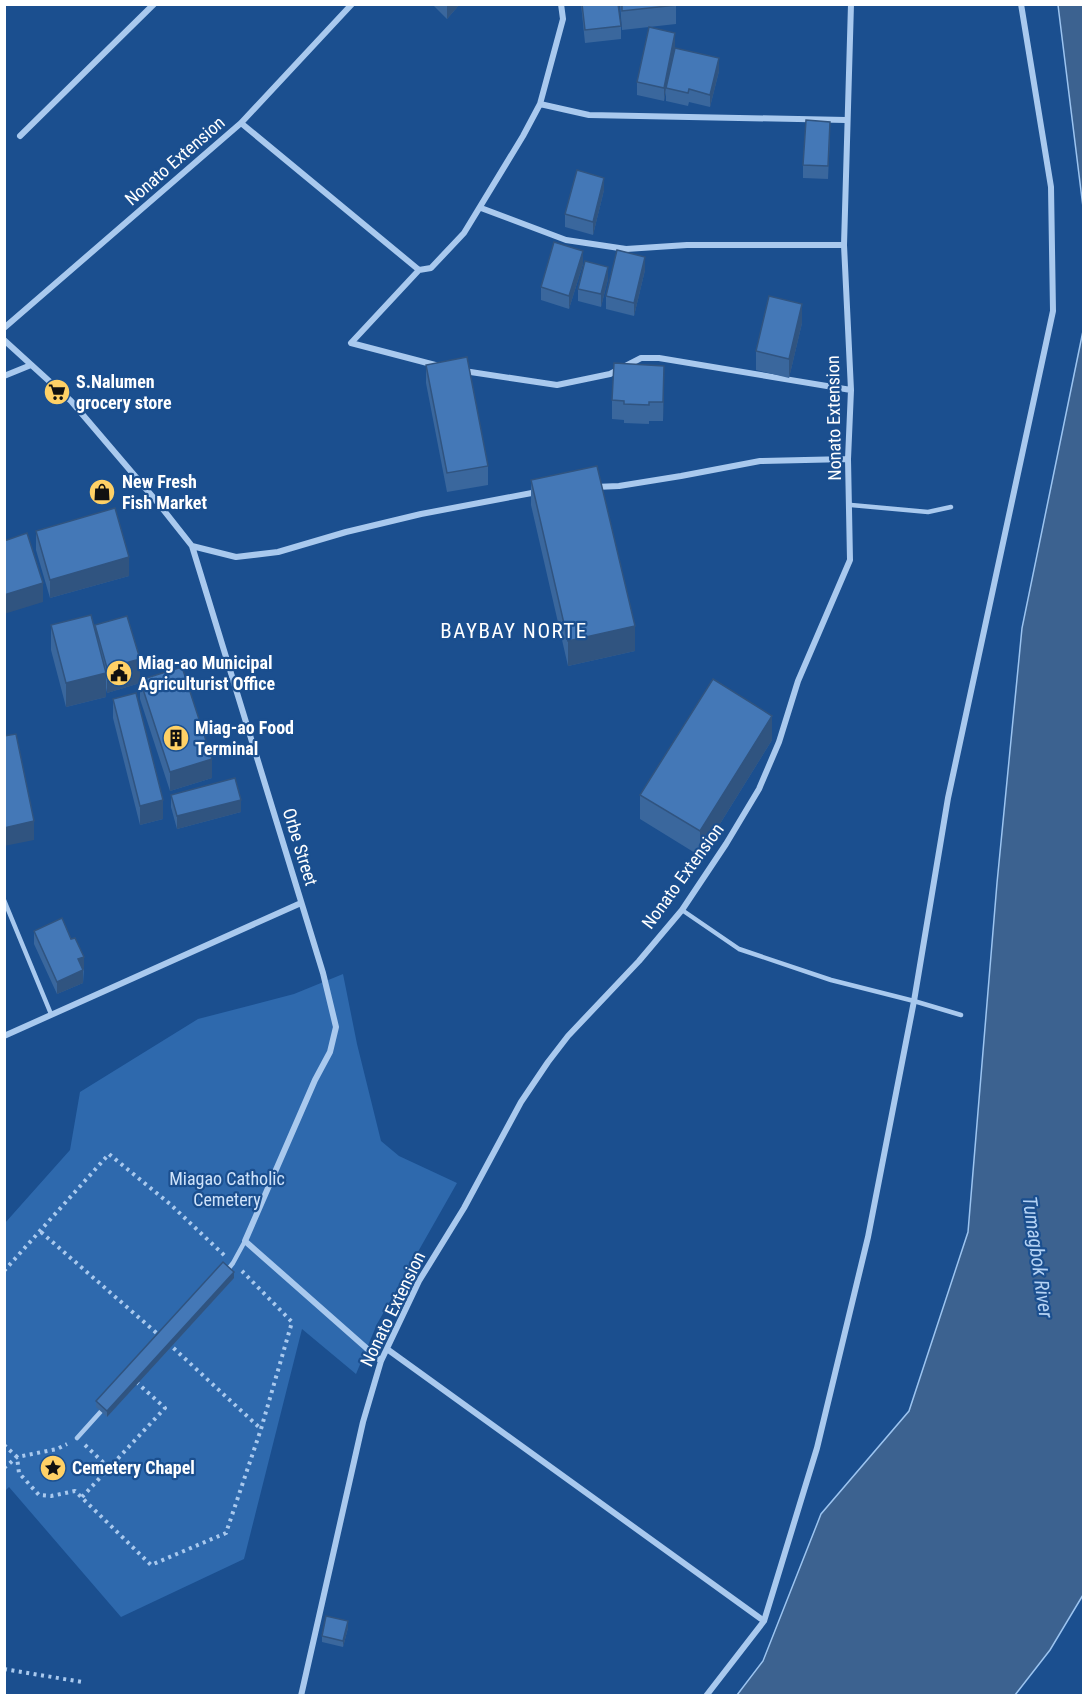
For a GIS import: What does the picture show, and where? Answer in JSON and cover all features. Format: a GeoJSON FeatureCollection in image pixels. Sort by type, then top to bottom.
{"type":"FeatureCollection","features":[{"type":"Feature","properties":{"kind":"street"},"geometry":{"type":"LineString","coordinates":[[20,136],[153,4]]}},
{"type":"Feature","properties":{"kind":"street","name":"Nonato Extension"},"geometry":{"type":"LineString","coordinates":[[4,328],[241,123],[352,4]]}},
{"type":"Feature","properties":{"kind":"street"},"geometry":{"type":"LineString","coordinates":[[561,4],[563,19],[540,104],[481,208],[464,233],[431,268],[419,270],[351,344],[451,369],[557,385],[610,374],[640,358],[659,358],[850,390]]}},
{"type":"Feature","properties":{"kind":"street","name":"Nonato Extension"},"geometry":{"type":"LineString","coordinates":[[301,1695],[363,1422],[381,1361],[419,1281],[464,1208],[521,1102],[568,1036],[639,961],[682,910],[759,789],[779,742],[798,681],[850,561],[851,505],[848,459],[850,390],[844,245],[851,4]]}},
{"type":"Feature","properties":{"kind":"street"},"geometry":{"type":"LineString","coordinates":[[706,1695],[764,1622],[822,1426],[868,1237],[914,1001],[948,798],[1053,311],[1051,187],[1021,4]]}},
{"type":"Feature","properties":{"kind":"street"},"geometry":{"type":"LineString","coordinates":[[540,104],[589,115],[846,120]]}},
{"type":"Feature","properties":{"kind":"street"},"geometry":{"type":"LineString","coordinates":[[241,123],[419,270]]}},
{"type":"Feature","properties":{"kind":"street"},"geometry":{"type":"LineString","coordinates":[[481,208],[566,240],[626,249],[687,245],[844,245]]}},
{"type":"Feature","properties":{"kind":"street","name":"Orbe Street"},"geometry":{"type":"LineString","coordinates":[[4,340],[71,401],[159,503],[192,546],[323,973],[336,1027],[330,1052],[315,1080],[244,1242]]}},
{"type":"Feature","properties":{"kind":"street"},"geometry":{"type":"LineString","coordinates":[[4,376],[30,365]]}},
{"type":"Feature","properties":{"kind":"street"},"geometry":{"type":"LineString","coordinates":[[585,487],[619,486],[760,461],[848,459]]}},
{"type":"Feature","properties":{"kind":"street"},"geometry":{"type":"LineString","coordinates":[[192,546],[236,557],[278,552],[346,532],[421,514],[540,491]]}},
{"type":"Feature","properties":{"kind":"street"},"geometry":{"type":"LineString","coordinates":[[4,1036],[301,903]]}},
{"type":"Feature","properties":{"kind":"street"},"geometry":{"type":"LineString","coordinates":[[244,1242],[381,1361]]}},
{"type":"Feature","properties":{"kind":"street"},"geometry":{"type":"LineString","coordinates":[[387,1349],[764,1622]]}},
{"type":"Feature","properties":{"kind":"lane"},"geometry":{"type":"LineString","coordinates":[[851,505],[928,512],[951,507]]}},
{"type":"Feature","properties":{"kind":"lane"},"geometry":{"type":"LineString","coordinates":[[4,900],[51,1014]]}},
{"type":"Feature","properties":{"kind":"lane"},"geometry":{"type":"LineString","coordinates":[[682,910],[740,949],[831,980],[962,1016]]}},
{"type":"Feature","properties":{"kind":"lane"},"geometry":{"type":"LineString","coordinates":[[218,1280],[233,1263],[244,1242]]}},
{"type":"Feature","properties":{"kind":"lane"},"geometry":{"type":"LineString","coordinates":[[77,1438],[108,1404]]}},
{"type":"Feature","properties":{"kind":"path"},"geometry":{"type":"LineString","coordinates":[[4,1271],[110,1154],[170,1204],[292,1322],[261,1429],[226,1533],[151,1565],[75,1491],[51,1496],[39,1495],[19,1473],[17,1458],[4,1445]]}},
{"type":"Feature","properties":{"kind":"path"},"geometry":{"type":"LineString","coordinates":[[41,1232],[166,1340],[261,1429]]}},
{"type":"Feature","properties":{"kind":"path"},"geometry":{"type":"LineString","coordinates":[[82,1497],[165,1408],[131,1378]]}},
{"type":"Feature","properties":{"kind":"path"},"geometry":{"type":"LineString","coordinates":[[4,1468],[17,1458],[57,1449],[77,1438],[109,1468]]}},
{"type":"Feature","properties":{"kind":"path"},"geometry":{"type":"LineString","coordinates":[[4,1669],[82,1682]]}},
{"type":"Feature","properties":{"kind":"green space","name":"Miagao Catholic Cemetery"},"geometry":{"type":"Polygon","coordinates":[[[343,974],[357,1044],[381,1141],[399,1156],[457,1183],[377,1324],[356,1374],[302,1329],[244,1559],[121,1617],[9,1487],[5,1491],[5,1223],[70,1150],[80,1092],[198,1019],[294,994],[343,974]]]}},
{"type":"Feature","properties":{"kind":"water"},"geometry":{"type":"Polygon","coordinates":[[[1058,5],[1083,5],[1083,207],[1058,5]]]}},
{"type":"Feature","properties":{"kind":"water","name":"Tumagbok River"},"geometry":{"type":"Polygon","coordinates":[[[1083,331],[1083,1595],[1050,1650],[1015,1695],[737,1695],[763,1661],[821,1514],[909,1411],[968,1232],[997,883],[1022,628],[1083,331]]]}},
{"type":"Feature","properties":{"kind":"building"},"geometry":{"type":"Polygon","coordinates":[[[582,4],[618,4],[621,26],[585,30],[582,4]]]}},
{"type":"Feature","properties":{"kind":"building"},"geometry":{"type":"Polygon","coordinates":[[[622,4],[676,4],[676,5],[622,11],[622,4]]]}},
{"type":"Feature","properties":{"kind":"building"},"geometry":{"type":"Polygon","coordinates":[[[649,27],[675,33],[664,88],[637,82],[649,27]]]}},
{"type":"Feature","properties":{"kind":"building"},"geometry":{"type":"Polygon","coordinates":[[[675,48],[719,58],[710,95],[689,89],[688,93],[666,88],[675,48]]]}},
{"type":"Feature","properties":{"kind":"building"},"geometry":{"type":"Polygon","coordinates":[[[806,120],[830,122],[828,166],[803,165],[806,120]]]}},
{"type":"Feature","properties":{"kind":"building"},"geometry":{"type":"Polygon","coordinates":[[[577,170],[604,178],[593,222],[565,214],[577,170]]]}},
{"type":"Feature","properties":{"kind":"building"},"geometry":{"type":"Polygon","coordinates":[[[554,242],[583,251],[569,296],[541,287],[554,242]]]}},
{"type":"Feature","properties":{"kind":"building"},"geometry":{"type":"Polygon","coordinates":[[[617,250],[645,257],[634,303],[606,296],[617,250]]]}},
{"type":"Feature","properties":{"kind":"building"},"geometry":{"type":"Polygon","coordinates":[[[585,261],[608,267],[601,294],[578,289],[585,261]]]}},
{"type":"Feature","properties":{"kind":"building"},"geometry":{"type":"Polygon","coordinates":[[[769,296],[802,304],[789,359],[756,351],[769,296]]]}},
{"type":"Feature","properties":{"kind":"building"},"geometry":{"type":"Polygon","coordinates":[[[467,357],[488,466],[447,473],[426,365],[467,357]]]}},
{"type":"Feature","properties":{"kind":"building"},"geometry":{"type":"Polygon","coordinates":[[[614,363],[664,366],[663,402],[649,402],[649,405],[624,404],[624,401],[612,400],[614,363]]]}},
{"type":"Feature","properties":{"kind":"building"},"geometry":{"type":"Polygon","coordinates":[[[597,466],[635,626],[568,641],[531,480],[597,466]]]}},
{"type":"Feature","properties":{"kind":"building"},"geometry":{"type":"Polygon","coordinates":[[[115,508],[129,557],[50,580],[36,531],[115,508]]]}},
{"type":"Feature","properties":{"kind":"building"},"geometry":{"type":"Polygon","coordinates":[[[27,533],[43,583],[4,595],[4,541],[27,533]]]}},
{"type":"Feature","properties":{"kind":"building"},"geometry":{"type":"Polygon","coordinates":[[[91,615],[106,673],[66,683],[51,625],[91,615]]]}},
{"type":"Feature","properties":{"kind":"building"},"geometry":{"type":"Polygon","coordinates":[[[127,616],[140,659],[107,668],[95,625],[127,616]]]}},
{"type":"Feature","properties":{"kind":"building","name":"Miag-ao Food Terminal"},"geometry":{"type":"Polygon","coordinates":[[[182,667],[212,759],[170,772],[140,680],[182,667]]]}},
{"type":"Feature","properties":{"kind":"building"},"geometry":{"type":"Polygon","coordinates":[[[713,679],[772,716],[700,831],[640,795],[713,679]]]}},
{"type":"Feature","properties":{"kind":"building"},"geometry":{"type":"Polygon","coordinates":[[[136,693],[163,800],[140,806],[113,699],[136,693]]]}},
{"type":"Feature","properties":{"kind":"building"},"geometry":{"type":"Polygon","coordinates":[[[16,734],[34,821],[4,828],[4,736],[16,734]]]}},
{"type":"Feature","properties":{"kind":"building"},"geometry":{"type":"Polygon","coordinates":[[[235,778],[241,800],[177,816],[171,795],[235,778]]]}},
{"type":"Feature","properties":{"kind":"building"},"geometry":{"type":"Polygon","coordinates":[[[62,918],[71,939],[75,938],[84,957],[78,959],[83,970],[57,982],[34,931],[62,918]]]}},
{"type":"Feature","properties":{"kind":"building"},"geometry":{"type":"Polygon","coordinates":[[[223,1262],[234,1272],[107,1411],[96,1401],[223,1262]]]}},
{"type":"Feature","properties":{"kind":"building"},"geometry":{"type":"Polygon","coordinates":[[[326,1616],[348,1621],[343,1641],[322,1636],[326,1616]]]}},
{"type":"Feature","properties":{"kind":"place","name":"S.Nalumen grocery store"},"geometry":{"type":"Point","coordinates":[57,392]}},
{"type":"Feature","properties":{"kind":"place","name":"New Fresh Fish Market"},"geometry":{"type":"Point","coordinates":[102,492]}},
{"type":"Feature","properties":{"kind":"place","name":"Miag-ao Municipal Agriculturist Office"},"geometry":{"type":"Point","coordinates":[119,673]}},
{"type":"Feature","properties":{"kind":"place","name":"Miag-ao Food Terminal"},"geometry":{"type":"Point","coordinates":[176,738]}},
{"type":"Feature","properties":{"kind":"place","name":"Cemetery Chapel"},"geometry":{"type":"Point","coordinates":[53,1468]}},
{"type":"Feature","properties":{"kind":"district","name":"BAYBAY NORTE"},"geometry":{"type":"Point","coordinates":[514,631]}}]}
